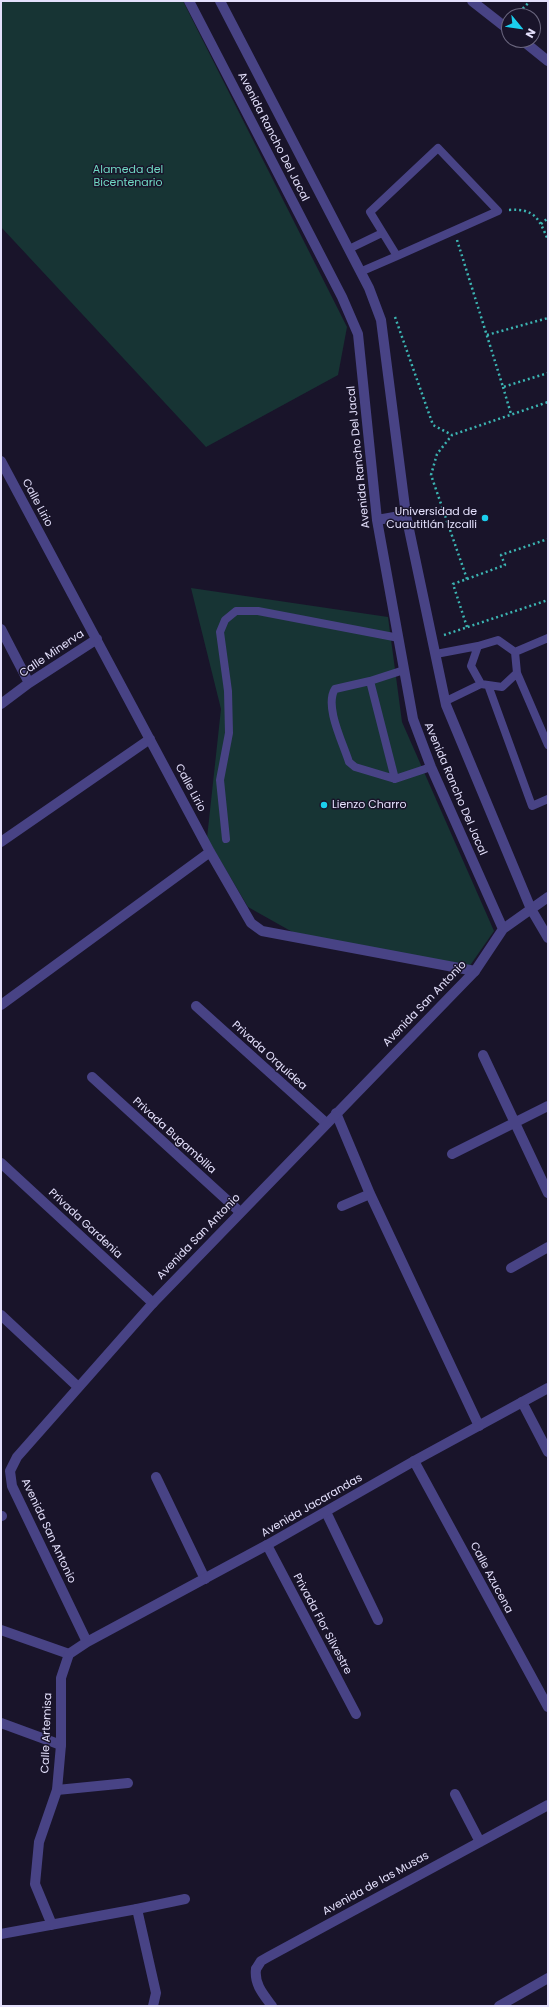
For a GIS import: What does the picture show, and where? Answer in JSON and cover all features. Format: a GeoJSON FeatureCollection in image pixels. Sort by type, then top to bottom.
{"type":"FeatureCollection","features":[{"type":"Feature","properties":{"kind":"street","name":"Avenida Rancho Del Jacal"},"geometry":{"type":"LineString","coordinates":[[189,1],[342,297],[358,334],[377,520],[413,719],[431,767],[503,929]]}},
{"type":"Feature","properties":{"kind":"street","name":"Avenida Rancho Del Jacal"},"geometry":{"type":"LineString","coordinates":[[220,1],[349,249],[380,320],[406,514],[446,701],[531,909],[548,938]]}},
{"type":"Feature","properties":{"kind":"street"},"geometry":{"type":"LineString","coordinates":[[472,1],[501,24]]}},
{"type":"Feature","properties":{"kind":"street"},"geometry":{"type":"LineString","coordinates":[[532,48],[548,61]]}},
{"type":"Feature","properties":{"kind":"street","name":"Calle Lirio"},"geometry":{"type":"LineString","coordinates":[[1,461],[210,852],[251,923],[262,931],[475,971]]}},
{"type":"Feature","properties":{"kind":"street"},"geometry":{"type":"LineString","coordinates":[[377,520],[406,514]]}},
{"type":"Feature","properties":{"kind":"street"},"geometry":{"type":"LineString","coordinates":[[1,629],[29,683]]}},
{"type":"Feature","properties":{"kind":"street","name":"Calle Minerva"},"geometry":{"type":"LineString","coordinates":[[1,704],[29,683],[97,639]]}},
{"type":"Feature","properties":{"kind":"street"},"geometry":{"type":"LineString","coordinates":[[1,842],[150,739]]}},
{"type":"Feature","properties":{"kind":"street"},"geometry":{"type":"LineString","coordinates":[[1,1005],[210,852]]}},
{"type":"Feature","properties":{"kind":"street","name":"Avenida San Antonio"},"geometry":{"type":"LineString","coordinates":[[87,1642],[12,1486],[10,1471],[17,1456],[153,1303],[475,971],[503,929],[547,899]]}},
{"type":"Feature","properties":{"kind":"street","name":"Privada Orquídea"},"geometry":{"type":"LineString","coordinates":[[196,1006],[326,1123]]}},
{"type":"Feature","properties":{"kind":"street"},"geometry":{"type":"LineString","coordinates":[[483,1055],[548,1193]]}},
{"type":"Feature","properties":{"kind":"street","name":"Privada Bugambilia"},"geometry":{"type":"LineString","coordinates":[[92,1077],[240,1212]]}},
{"type":"Feature","properties":{"kind":"street"},"geometry":{"type":"LineString","coordinates":[[452,1154],[548,1106]]}},
{"type":"Feature","properties":{"kind":"street"},"geometry":{"type":"LineString","coordinates":[[336,1113],[370,1194],[479,1426]]}},
{"type":"Feature","properties":{"kind":"street","name":"Privada Gardenia"},"geometry":{"type":"LineString","coordinates":[[1,1163],[153,1303]]}},
{"type":"Feature","properties":{"kind":"street"},"geometry":{"type":"LineString","coordinates":[[342,1206],[370,1194]]}},
{"type":"Feature","properties":{"kind":"street"},"geometry":{"type":"LineString","coordinates":[[511,1268],[548,1247]]}},
{"type":"Feature","properties":{"kind":"street"},"geometry":{"type":"LineString","coordinates":[[1,1315],[78,1386]]}},
{"type":"Feature","properties":{"kind":"street","name":"Avenida Jacarandas"},"geometry":{"type":"LineString","coordinates":[[87,1642],[268,1545],[414,1461],[548,1388]]}},
{"type":"Feature","properties":{"kind":"street"},"geometry":{"type":"LineString","coordinates":[[522,1402],[548,1452]]}},
{"type":"Feature","properties":{"kind":"street","name":"Calle Azucena"},"geometry":{"type":"LineString","coordinates":[[414,1461],[545,1694],[548,1707]]}},
{"type":"Feature","properties":{"kind":"street"},"geometry":{"type":"LineString","coordinates":[[156,1477],[205,1579]]}},
{"type":"Feature","properties":{"kind":"street"},"geometry":{"type":"LineString","coordinates":[[326,1512],[378,1620]]}},
{"type":"Feature","properties":{"kind":"street","name":"Privada Flor Silvestre"},"geometry":{"type":"LineString","coordinates":[[268,1545],[356,1714]]}},
{"type":"Feature","properties":{"kind":"street"},"geometry":{"type":"LineString","coordinates":[[1,1630],[69,1654],[87,1642]]}},
{"type":"Feature","properties":{"kind":"street","name":"Calle Artemisa"},"geometry":{"type":"LineString","coordinates":[[52,1925],[35,1884],[39,1842],[56,1790],[61,1745],[61,1678],[69,1654]]}},
{"type":"Feature","properties":{"kind":"street"},"geometry":{"type":"LineString","coordinates":[[1,1723],[61,1745]]}},
{"type":"Feature","properties":{"kind":"street"},"geometry":{"type":"LineString","coordinates":[[56,1790],[128,1783]]}},
{"type":"Feature","properties":{"kind":"street"},"geometry":{"type":"LineString","coordinates":[[455,1794],[480,1842]]}},
{"type":"Feature","properties":{"kind":"street","name":"Avenida de las Musas"},"geometry":{"type":"LineString","coordinates":[[272,2006],[257,1985],[255,1977],[256,1969],[261,1961],[548,1805]]}},
{"type":"Feature","properties":{"kind":"street"},"geometry":{"type":"LineString","coordinates":[[1,1934],[185,1899]]}},
{"type":"Feature","properties":{"kind":"street"},"geometry":{"type":"LineString","coordinates":[[137,1909],[156,1993],[153,2006]]}},
{"type":"Feature","properties":{"kind":"street"},"geometry":{"type":"LineString","coordinates":[[499,2006],[548,1978]]}},
{"type":"Feature","properties":{"kind":"lane"},"geometry":{"type":"LineString","coordinates":[[360,272],[397,256],[498,211],[438,148],[370,212],[397,256]]}},
{"type":"Feature","properties":{"kind":"lane"},"geometry":{"type":"LineString","coordinates":[[349,249],[382,232]]}},
{"type":"Feature","properties":{"kind":"lane"},"geometry":{"type":"LineString","coordinates":[[226,839],[220,780],[229,733],[228,691],[220,632],[225,620],[236,611],[258,611],[399,638]]}},
{"type":"Feature","properties":{"kind":"lane"},"geometry":{"type":"LineString","coordinates":[[515,652],[548,638]]}},
{"type":"Feature","properties":{"kind":"lane"},"geometry":{"type":"LineString","coordinates":[[436,654],[478,646],[498,640],[515,652],[517,673],[548,745]]}},
{"type":"Feature","properties":{"kind":"lane"},"geometry":{"type":"LineString","coordinates":[[478,646],[471,666],[485,684],[532,806],[548,799]]}},
{"type":"Feature","properties":{"kind":"lane"},"geometry":{"type":"LineString","coordinates":[[404,670],[370,681],[335,689],[330,695],[331,708],[349,762],[355,767],[395,779],[431,767]]}},
{"type":"Feature","properties":{"kind":"lane"},"geometry":{"type":"LineString","coordinates":[[446,701],[485,684],[502,687],[517,673]]}},
{"type":"Feature","properties":{"kind":"lane"},"geometry":{"type":"LineString","coordinates":[[370,681],[395,779]]}},
{"type":"Feature","properties":{"kind":"path"},"geometry":{"type":"LineString","coordinates":[[498,211],[520,209],[531,212],[541,224],[548,240]]}},
{"type":"Feature","properties":{"kind":"path"},"geometry":{"type":"LineString","coordinates":[[541,224],[548,218]]}},
{"type":"Feature","properties":{"kind":"path"},"geometry":{"type":"LineString","coordinates":[[453,231],[511,414]]}},
{"type":"Feature","properties":{"kind":"path"},"geometry":{"type":"LineString","coordinates":[[393,313],[433,425],[452,435]]}},
{"type":"Feature","properties":{"kind":"path"},"geometry":{"type":"LineString","coordinates":[[487,335],[548,318]]}},
{"type":"Feature","properties":{"kind":"path"},"geometry":{"type":"LineString","coordinates":[[503,387],[548,372]]}},
{"type":"Feature","properties":{"kind":"path"},"geometry":{"type":"LineString","coordinates":[[467,579],[431,475],[437,454],[452,435],[548,402]]}},
{"type":"Feature","properties":{"kind":"path"},"geometry":{"type":"LineString","coordinates":[[467,627],[453,584],[505,564],[501,555],[548,539]]}},
{"type":"Feature","properties":{"kind":"path"},"geometry":{"type":"LineString","coordinates":[[432,639],[548,600]]}},
{"type":"Feature","properties":{"kind":"green space","name":"Alameda del Bicentenario"},"geometry":{"type":"Polygon","coordinates":[[[1,1],[183,1],[347,327],[338,375],[206,447],[1,227],[1,1]]]}},
{"type":"Feature","properties":{"kind":"green space","name":"Lienzo Charro"},"geometry":{"type":"Polygon","coordinates":[[[191,588],[388,617],[402,722],[494,931],[469,967],[296,934],[248,907],[207,838],[221,709],[191,588]]]}},
{"type":"Feature","properties":{"kind":"place","name":"Universidad de Cuautitlán Izcalli"},"geometry":{"type":"Point","coordinates":[485,518]}},
{"type":"Feature","properties":{"kind":"place","name":"Lienzo Charro"},"geometry":{"type":"Point","coordinates":[324,805]}}]}
